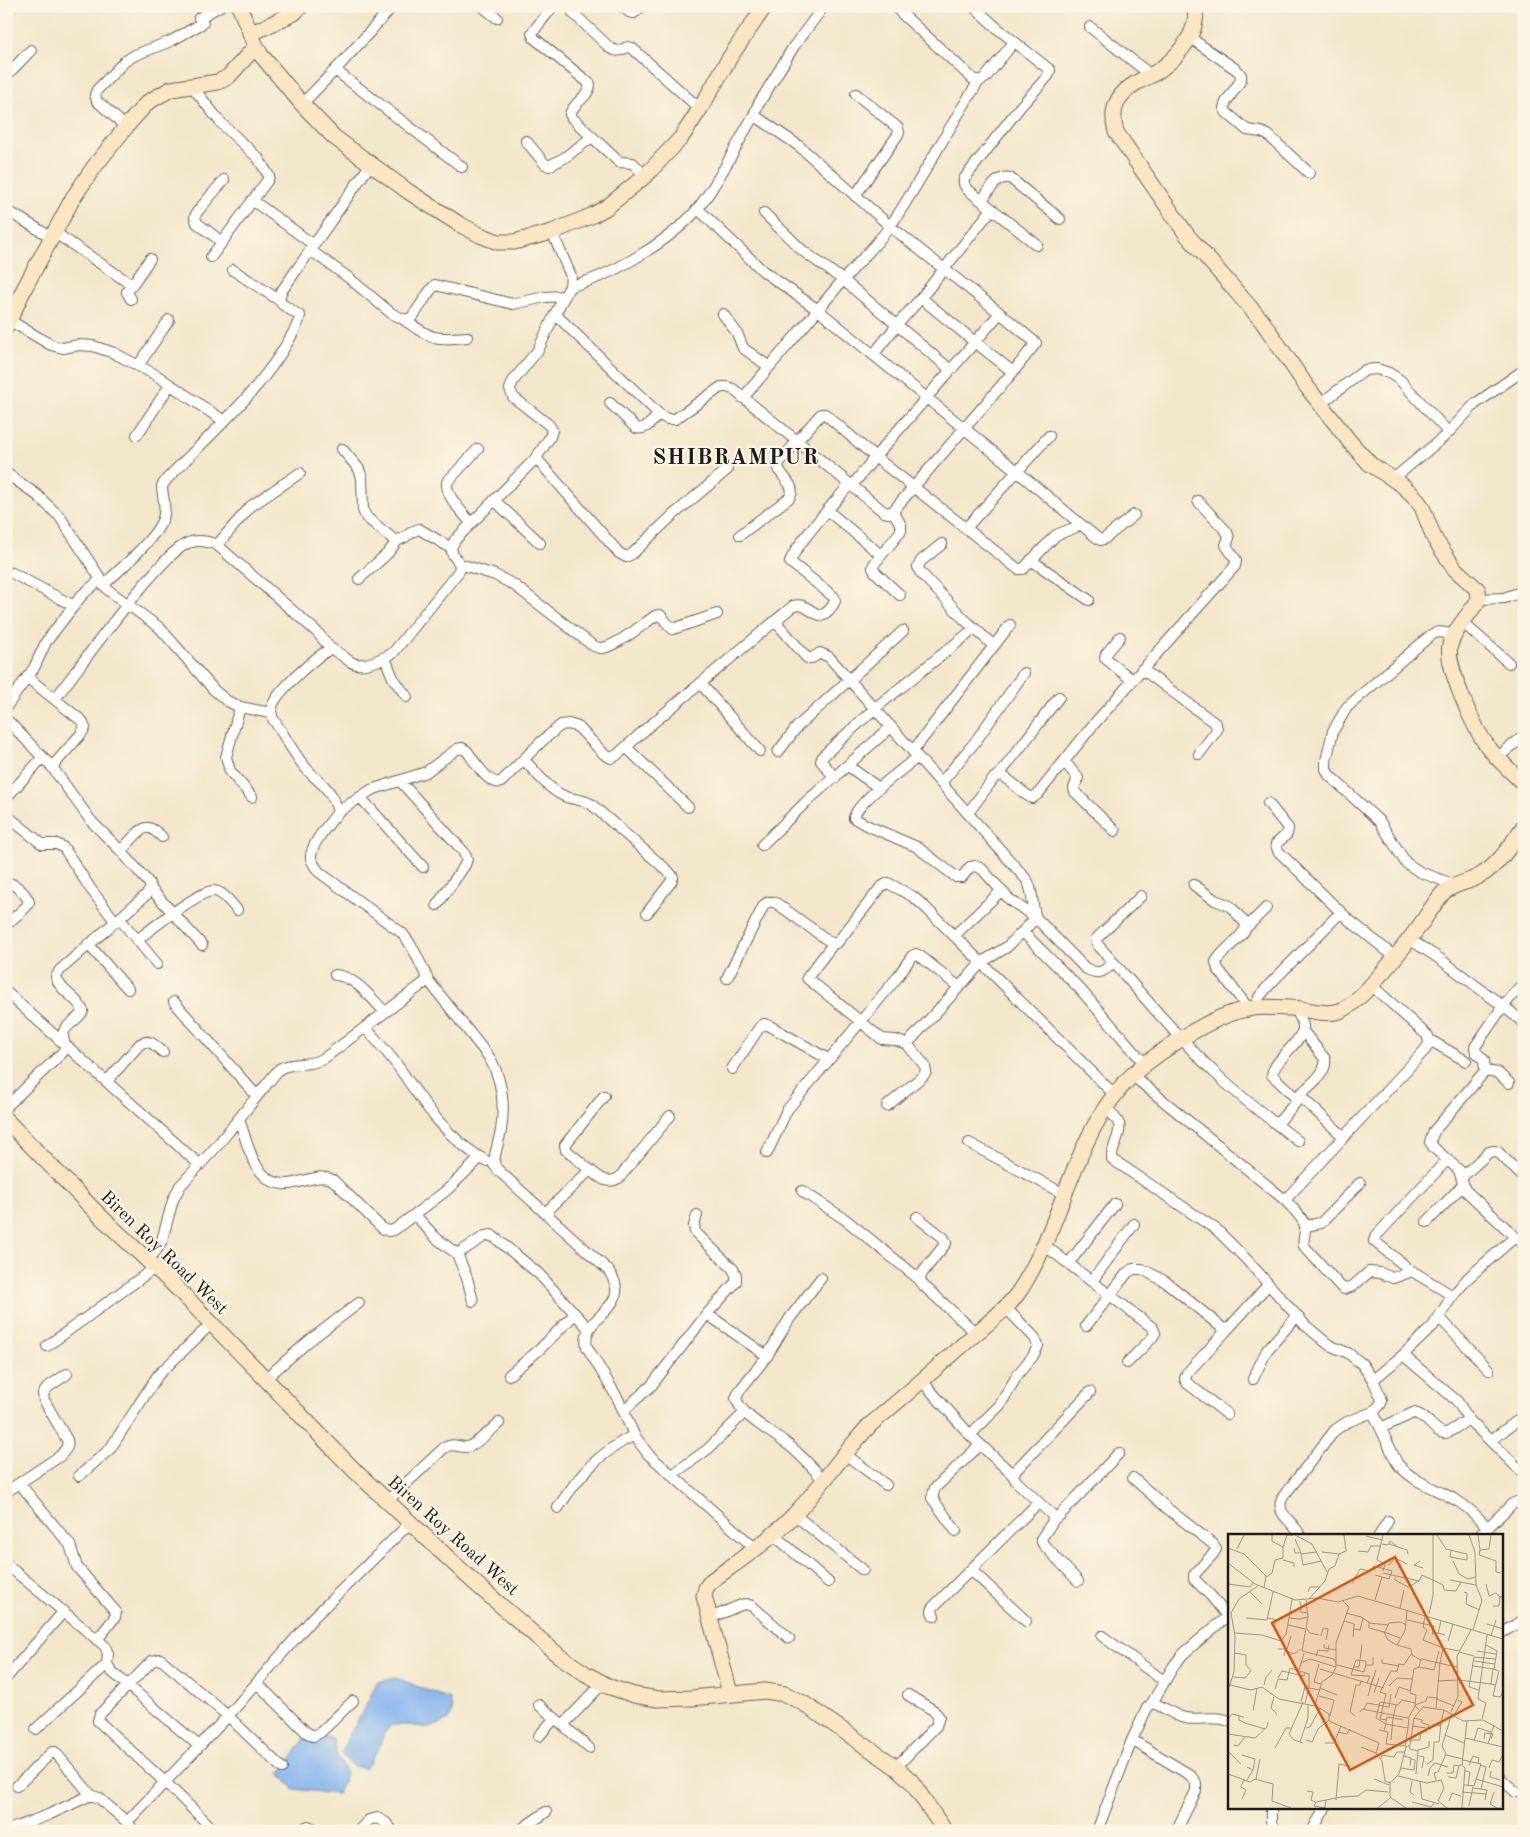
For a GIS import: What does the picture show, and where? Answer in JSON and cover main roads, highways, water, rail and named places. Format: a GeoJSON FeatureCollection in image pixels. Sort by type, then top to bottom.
{"type":"FeatureCollection","features":[{"type":"Feature","properties":{"kind":"water"},"geometry":{"type":"Polygon","coordinates":[[[396,1678],[450,1699],[452,1711],[449,1720],[430,1728],[391,1725],[384,1733],[378,1750],[365,1769],[351,1765],[341,1754],[348,1737],[363,1712],[377,1682],[396,1678]]]}},
{"type":"Feature","properties":{"kind":"water"},"geometry":{"type":"Polygon","coordinates":[[[317,1733],[333,1739],[337,1756],[346,1773],[338,1794],[294,1789],[280,1774],[306,1737],[317,1733]]]}},
{"type":"Feature","properties":{"kind":"district","name":"SHIBRAMPUR"},"geometry":{"type":"Point","coordinates":[736,458]}}]}
